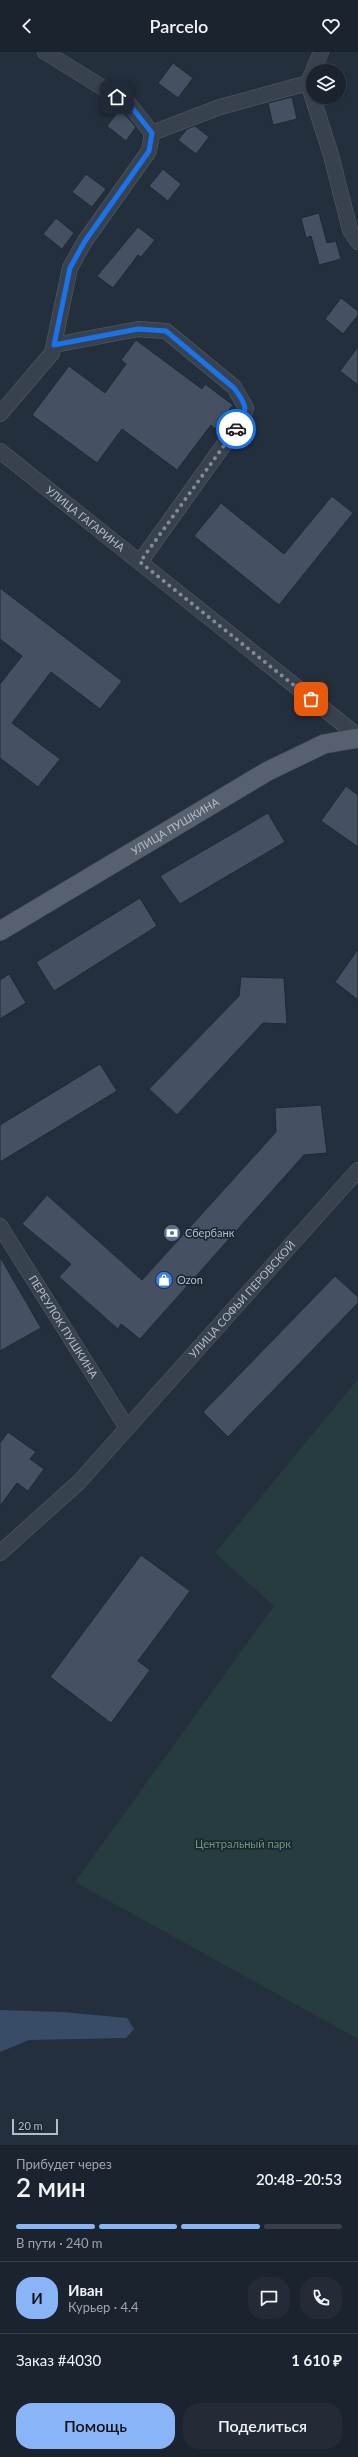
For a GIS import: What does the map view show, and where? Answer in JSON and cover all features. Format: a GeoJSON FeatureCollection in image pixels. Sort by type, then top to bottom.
{"type":"FeatureCollection","features":[{"type":"Feature","properties":{"kind":"main road","name":"УЛИЦА ПУШКИНА"},"geometry":{"type":"LineString","coordinates":[[0,931],[268,771],[324,744],[358,737]]}},
{"type":"Feature","properties":{"kind":"street"},"geometry":{"type":"LineString","coordinates":[[0,414],[52,353],[70,268],[85,241],[149,151],[152,133],[129,104],[45,52]]}},
{"type":"Feature","properties":{"kind":"street"},"geometry":{"type":"LineString","coordinates":[[316,64],[321,52]]}},
{"type":"Feature","properties":{"kind":"street"},"geometry":{"type":"LineString","coordinates":[[152,133],[220,107],[306,84]]}},
{"type":"Feature","properties":{"kind":"street"},"geometry":{"type":"LineString","coordinates":[[315,104],[331,155],[350,230],[358,242]]}},
{"type":"Feature","properties":{"kind":"street"},"geometry":{"type":"LineString","coordinates":[[54,345],[138,329],[166,331],[234,388],[246,408],[243,418],[140,562]]}},
{"type":"Feature","properties":{"kind":"street","name":"УЛИЦА ГАГАРИНА"},"geometry":{"type":"LineString","coordinates":[[4,459],[140,562],[358,737]]}},
{"type":"Feature","properties":{"kind":"street","name":"УЛИЦА СОФЬИ ПЕРОВСКОЙ"},"geometry":{"type":"LineString","coordinates":[[0,1553],[79,1482],[358,1170]]}},
{"type":"Feature","properties":{"kind":"street","name":"ПЕРЕУЛОК ПУШКИНА"},"geometry":{"type":"LineString","coordinates":[[0,1226],[126,1428]]}},
{"type":"Feature","properties":{"kind":"green space","name":"Центральный парк"},"geometry":{"type":"Polygon","coordinates":[[[358,1379],[358,2039],[75,1882],[274,1606],[215,1553],[358,1379]]]}},
{"type":"Feature","properties":{"kind":"water"},"geometry":{"type":"Polygon","coordinates":[[[0,2010],[62,2012],[127,2018],[134,2029],[126,2038],[29,2040],[0,2052],[0,2010]]]}},
{"type":"Feature","properties":{"kind":"building"},"geometry":{"type":"Polygon","coordinates":[[[173,63],[193,78],[178,98],[158,83],[173,63]]]}},
{"type":"Feature","properties":{"kind":"building"},"geometry":{"type":"Polygon","coordinates":[[[292,97],[297,119],[273,125],[268,103],[292,97]]]}},
{"type":"Feature","properties":{"kind":"building"},"geometry":{"type":"Polygon","coordinates":[[[120,109],[136,127],[126,141],[107,126],[120,109]]]}},
{"type":"Feature","properties":{"kind":"building"},"geometry":{"type":"Polygon","coordinates":[[[195,126],[209,137],[196,154],[178,140],[187,129],[195,126]]]}},
{"type":"Feature","properties":{"kind":"building"},"geometry":{"type":"Polygon","coordinates":[[[163,169],[181,184],[168,201],[149,186],[163,169]]]}},
{"type":"Feature","properties":{"kind":"building"},"geometry":{"type":"Polygon","coordinates":[[[86,174],[106,189],[92,207],[72,192],[86,174]]]}},
{"type":"Feature","properties":{"kind":"building"},"geometry":{"type":"Polygon","coordinates":[[[319,213],[327,243],[336,241],[341,259],[319,265],[311,236],[306,238],[301,218],[319,213]]]}},
{"type":"Feature","properties":{"kind":"building"},"geometry":{"type":"Polygon","coordinates":[[[56,218],[74,233],[62,249],[43,234],[56,218]]]}},
{"type":"Feature","properties":{"kind":"building"},"geometry":{"type":"Polygon","coordinates":[[[138,227],[155,240],[141,257],[138,255],[113,288],[97,276],[138,227]]]}},
{"type":"Feature","properties":{"kind":"building"},"geometry":{"type":"Polygon","coordinates":[[[341,298],[358,311],[358,315],[343,334],[325,319],[341,298]]]}},
{"type":"Feature","properties":{"kind":"building"},"geometry":{"type":"Polygon","coordinates":[[[136,340],[202,389],[205,384],[233,405],[215,429],[211,425],[177,470],[122,429],[97,463],[32,415],[69,366],[105,393],[126,364],[121,360],[136,340]]]}},
{"type":"Feature","properties":{"kind":"building"},"geometry":{"type":"Polygon","coordinates":[[[358,347],[358,385],[340,371],[358,347]]]}},
{"type":"Feature","properties":{"kind":"building"},"geometry":{"type":"Polygon","coordinates":[[[332,496],[353,513],[279,605],[194,536],[221,503],[284,554],[332,496]]]}},
{"type":"Feature","properties":{"kind":"building"},"geometry":{"type":"Polygon","coordinates":[[[0,588],[122,681],[100,709],[51,672],[12,723],[60,759],[38,787],[0,758],[0,684],[22,656],[0,639],[0,588]]]}},
{"type":"Feature","properties":{"kind":"building"},"geometry":{"type":"Polygon","coordinates":[[[346,786],[358,795],[358,847],[321,821],[346,786]]]}},
{"type":"Feature","properties":{"kind":"building"},"geometry":{"type":"Polygon","coordinates":[[[268,813],[285,842],[180,904],[160,876],[268,813]]]}},
{"type":"Feature","properties":{"kind":"building"},"geometry":{"type":"Polygon","coordinates":[[[140,898],[157,926],[54,991],[36,962],[140,898]]]}},
{"type":"Feature","properties":{"kind":"building"},"geometry":{"type":"Polygon","coordinates":[[[358,949],[358,1000],[335,982],[358,949]]]}},
{"type":"Feature","properties":{"kind":"building"},"geometry":{"type":"Polygon","coordinates":[[[9,974],[26,1003],[0,1019],[0,980],[9,974]]]}},
{"type":"Feature","properties":{"kind":"building"},"geometry":{"type":"Polygon","coordinates":[[[241,977],[284,978],[287,1024],[263,1023],[177,1115],[149,1089],[239,996],[241,977]]]}},
{"type":"Feature","properties":{"kind":"building"},"geometry":{"type":"Polygon","coordinates":[[[100,1064],[117,1091],[0,1162],[0,1125],[100,1064]]]}},
{"type":"Feature","properties":{"kind":"building"},"geometry":{"type":"Polygon","coordinates":[[[321,1105],[327,1153],[304,1155],[140,1339],[121,1324],[118,1329],[59,1277],[71,1264],[22,1224],[47,1195],[142,1280],[276,1132],[275,1108],[321,1105]]]}},
{"type":"Feature","properties":{"kind":"building"},"geometry":{"type":"Polygon","coordinates":[[[0,1257],[41,1328],[0,1351],[0,1257]]]}},
{"type":"Feature","properties":{"kind":"building"},"geometry":{"type":"Polygon","coordinates":[[[335,1276],[358,1297],[358,1303],[228,1437],[203,1412],[335,1276]]]}},
{"type":"Feature","properties":{"kind":"building"},"geometry":{"type":"Polygon","coordinates":[[[8,1432],[36,1452],[30,1459],[44,1469],[28,1491],[17,1483],[0,1506],[0,1443],[8,1432]]]}},
{"type":"Feature","properties":{"kind":"building"},"geometry":{"type":"Polygon","coordinates":[[[141,1555],[190,1591],[138,1661],[150,1670],[111,1723],[50,1677],[141,1555]]]}},
{"type":"Feature","properties":{"kind":"way so far"},"geometry":{"type":"LineString","coordinates":[[236,429],[140,562],[311,699]]}},
{"type":"Feature","properties":{"kind":"place","name":"Сбербанк"},"geometry":{"type":"Point","coordinates":[172,1233]}},
{"type":"Feature","properties":{"kind":"place","name":"Ozon"},"geometry":{"type":"Point","coordinates":[164,1280]}},
{"type":"Feature","properties":{"kind":"route"},"geometry":{"type":"LineString","coordinates":[[117,97],[129,104],[152,133],[149,151],[85,241],[70,268],[54,345],[138,329],[166,331],[234,388],[242,399],[246,408],[243,418],[236,429]]}}]}
